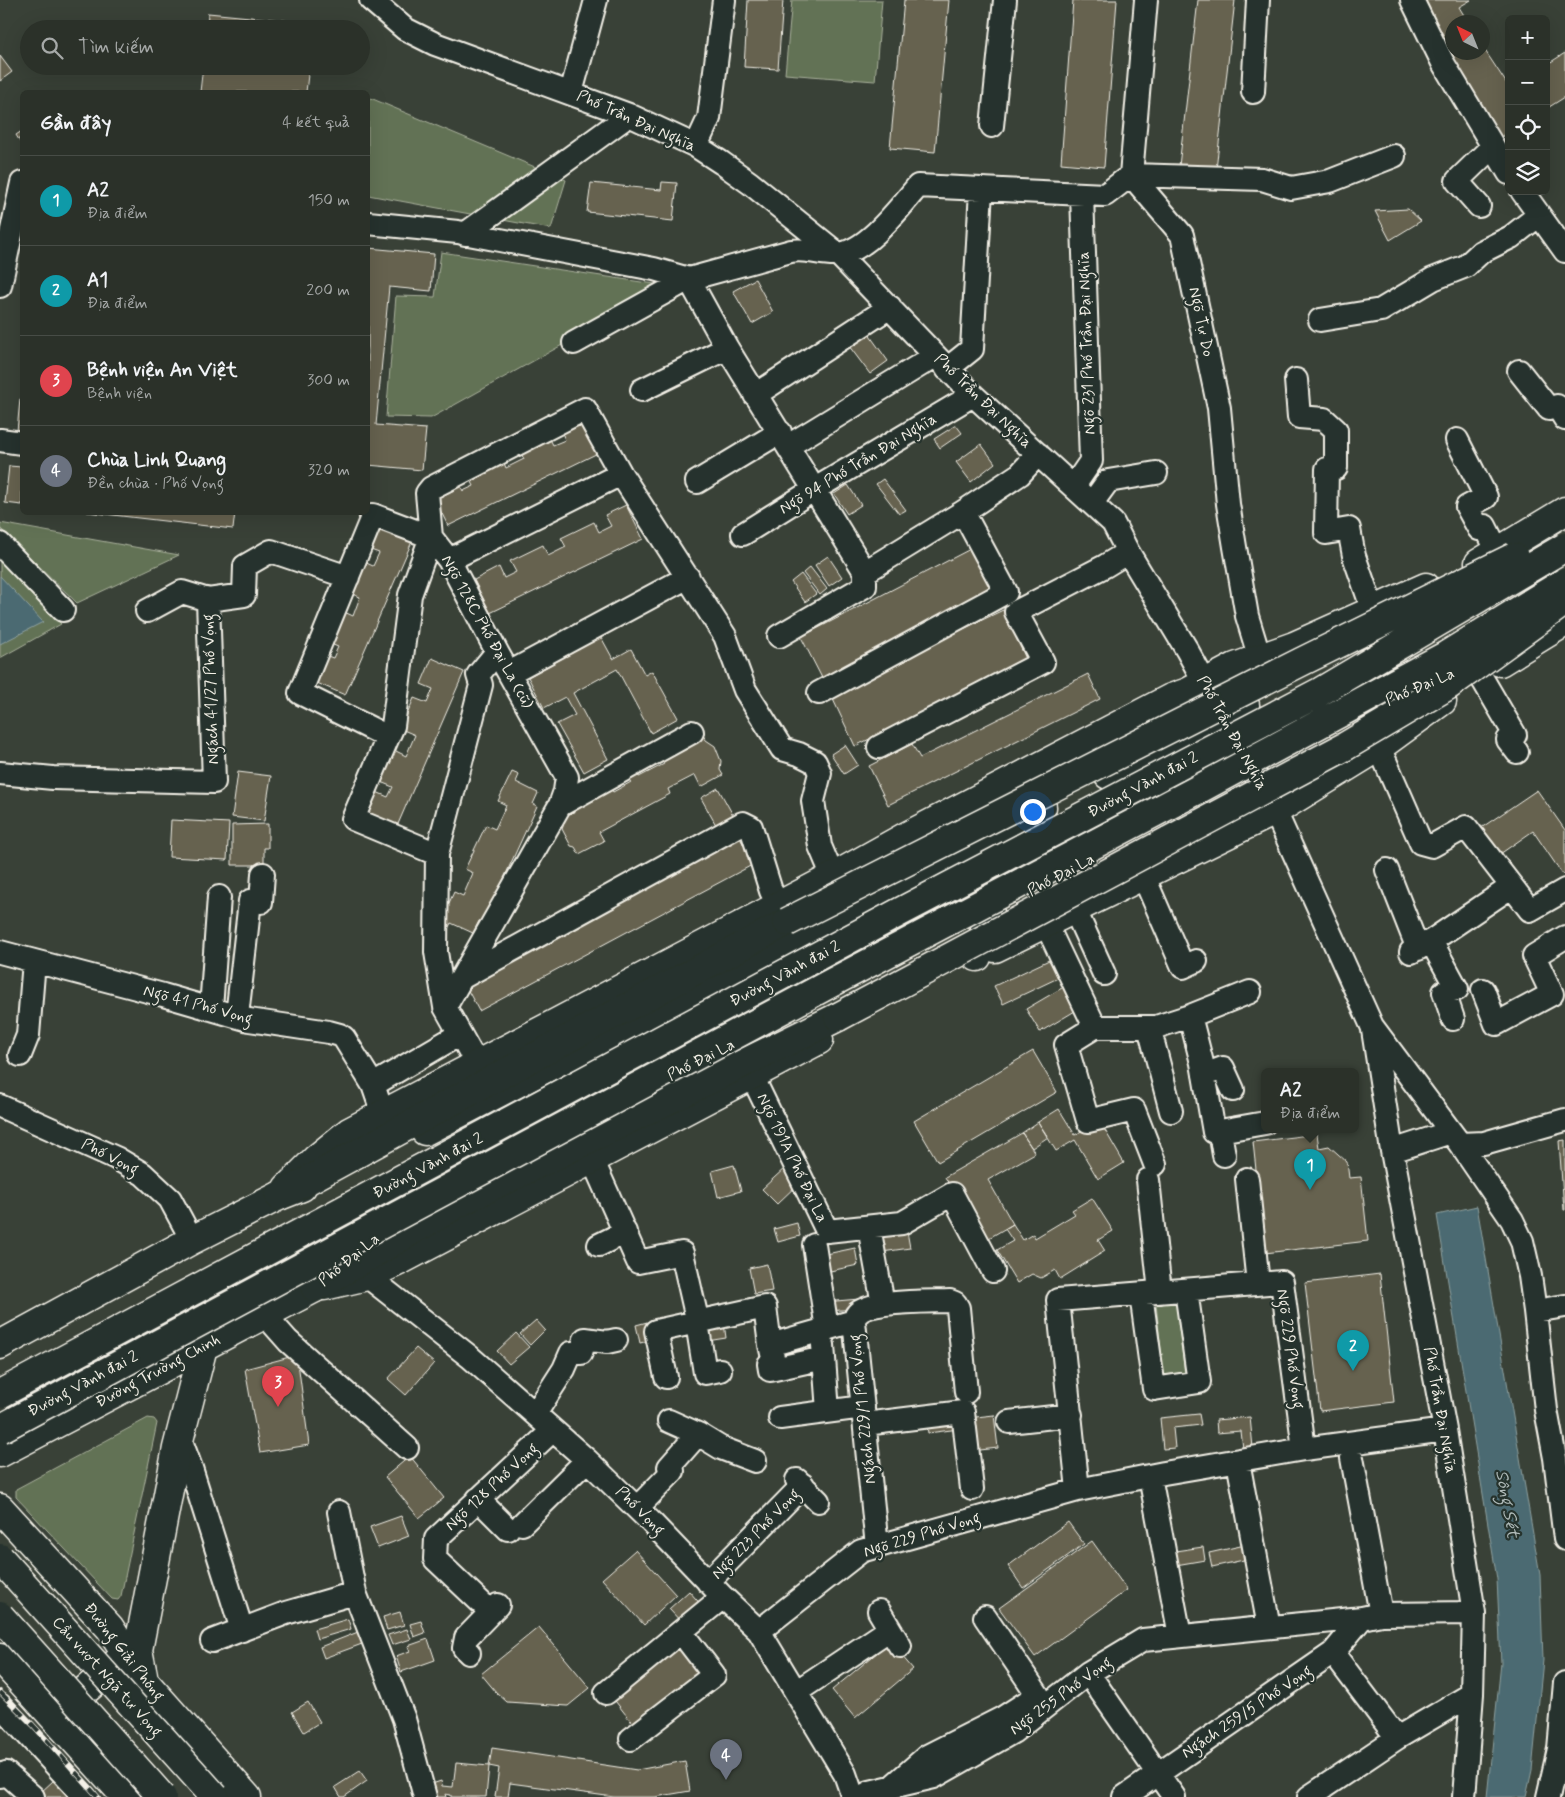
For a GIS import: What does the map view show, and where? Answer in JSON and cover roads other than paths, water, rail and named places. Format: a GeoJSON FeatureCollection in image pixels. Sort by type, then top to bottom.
{"type":"FeatureCollection","features":[{"type":"Feature","properties":{"kind":"main road"},"geometry":{"type":"LineString","coordinates":[[279,1196],[367,1162],[945,861],[1040,808],[1290,683],[1354,648],[1465,571],[1565,511]]}},
{"type":"Feature","properties":{"kind":"main road"},"geometry":{"type":"LineString","coordinates":[[279,1196],[317,1158],[349,1132],[477,1064],[1467,581],[1565,530]]}},
{"type":"Feature","properties":{"kind":"main road","name":"Đường Vành đai 2"},"geometry":{"type":"LineString","coordinates":[[0,1394],[898,913],[1318,693],[1565,547]]}},
{"type":"Feature","properties":{"kind":"main road"},"geometry":{"type":"LineString","coordinates":[[0,1345],[541,1053],[783,914],[834,876],[903,838],[1171,698],[1188,692],[1235,667],[1294,646],[1465,571]]}},
{"type":"Feature","properties":{"kind":"main road","name":"Đường Vành đai 2"},"geometry":{"type":"LineString","coordinates":[[0,1429],[285,1275],[1251,761],[1446,655],[1565,582]]}},
{"type":"Feature","properties":{"kind":"main road"},"geometry":{"type":"LineString","coordinates":[[315,1288],[465,1200],[838,1017],[1346,746],[1558,624]]}},
{"type":"Feature","properties":{"kind":"main road","name":"Phố Đại La"},"geometry":{"type":"LineString","coordinates":[[315,1288],[367,1276],[1045,922],[1275,811],[1379,747],[1480,675],[1558,624]]}},
{"type":"Feature","properties":{"kind":"main road","name":"Phố Đại La"},"geometry":{"type":"LineString","coordinates":[[315,1288],[351,1255],[392,1226],[448,1193],[666,1077],[990,913],[1374,706],[1558,624]]}},
{"type":"Feature","properties":{"kind":"main road"},"geometry":{"type":"LineString","coordinates":[[1040,808],[1073,868]]}},
{"type":"Feature","properties":{"kind":"main road"},"geometry":{"type":"LineString","coordinates":[[903,838],[945,861]]}},
{"type":"Feature","properties":{"kind":"main road"},"geometry":{"type":"LineString","coordinates":[[976,958],[990,913]]}},
{"type":"Feature","properties":{"kind":"main road","name":"Đường Trường Chinh"},"geometry":{"type":"LineString","coordinates":[[0,1453],[315,1288]]}},
{"type":"Feature","properties":{"kind":"main road"},"geometry":{"type":"LineString","coordinates":[[0,1322],[33,1327]]}},
{"type":"Feature","properties":{"kind":"main road"},"geometry":{"type":"LineString","coordinates":[[144,1681],[138,1650],[180,1438],[203,1347]]}},
{"type":"Feature","properties":{"kind":"main road","name":"Đường Giải Phóng"},"geometry":{"type":"LineString","coordinates":[[0,1508],[110,1628],[144,1681],[246,1797]]}},
{"type":"Feature","properties":{"kind":"main road","name":"Cầu vượt Ngã tư Vọng"},"geometry":{"type":"LineString","coordinates":[[0,1558],[215,1797]]}},
{"type":"Feature","properties":{"kind":"main road"},"geometry":{"type":"LineString","coordinates":[[0,1616],[162,1797]]}},
{"type":"Feature","properties":{"kind":"main road"},"geometry":{"type":"LineString","coordinates":[[63,1728],[127,1654]]}},
{"type":"Feature","properties":{"kind":"main road"},"geometry":{"type":"LineString","coordinates":[[0,1658],[126,1797]]}},
{"type":"Feature","properties":{"kind":"main road"},"geometry":{"type":"LineString","coordinates":[[0,1689],[35,1696]]}},
{"type":"Feature","properties":{"kind":"street","name":"Phố Trần Đại Nghĩa"},"geometry":{"type":"LineString","coordinates":[[371,0],[405,28],[435,44],[630,115],[696,146],[750,183],[838,254],[973,395],[1113,523],[1128,552],[1187,650],[1275,811],[1372,1026],[1456,1138],[1512,1220],[1522,1241],[1556,1410],[1555,1458],[1565,1539]]}},
{"type":"Feature","properties":{"kind":"street"},"geometry":{"type":"LineString","coordinates":[[571,93],[596,0]]}},
{"type":"Feature","properties":{"kind":"street"},"geometry":{"type":"LineString","coordinates":[[696,146],[709,118],[724,0]]}},
{"type":"Feature","properties":{"kind":"street"},"geometry":{"type":"LineString","coordinates":[[992,126],[1005,0]]}},
{"type":"Feature","properties":{"kind":"street"},"geometry":{"type":"LineString","coordinates":[[1131,175],[1146,0]]}},
{"type":"Feature","properties":{"kind":"street"},"geometry":{"type":"LineString","coordinates":[[1253,92],[1258,0]]}},
{"type":"Feature","properties":{"kind":"street"},"geometry":{"type":"LineString","coordinates":[[1412,0],[1443,63],[1505,167]]}},
{"type":"Feature","properties":{"kind":"street"},"geometry":{"type":"LineString","coordinates":[[466,234],[630,115]]}},
{"type":"Feature","properties":{"kind":"street"},"geometry":{"type":"LineString","coordinates":[[1479,206],[1457,181],[1492,147]]}},
{"type":"Feature","properties":{"kind":"street"},"geometry":{"type":"LineString","coordinates":[[574,343],[689,279],[799,249],[838,254],[854,249],[874,236],[918,186],[1105,195],[1131,175],[1262,179],[1291,188],[1330,181],[1394,156]]}},
{"type":"Feature","properties":{"kind":"street","name":"Ngõ Tự Do"},"geometry":{"type":"LineString","coordinates":[[1131,175],[1182,235],[1219,408],[1228,504],[1235,547],[1247,616],[1260,659]]}},
{"type":"Feature","properties":{"kind":"street"},"geometry":{"type":"LineString","coordinates":[[0,286],[6,232],[20,189]]}},
{"type":"Feature","properties":{"kind":"street"},"geometry":{"type":"LineString","coordinates":[[697,482],[972,349],[981,190]]}},
{"type":"Feature","properties":{"kind":"street","name":"Ngõ 231 Phố Trần Đại Nghĩa"},"geometry":{"type":"LineString","coordinates":[[1074,486],[1091,461],[1082,194]]}},
{"type":"Feature","properties":{"kind":"street"},"geometry":{"type":"LineString","coordinates":[[1525,195],[1565,251]]}},
{"type":"Feature","properties":{"kind":"street"},"geometry":{"type":"LineString","coordinates":[[1320,320],[1381,310],[1433,279],[1466,266],[1481,252],[1511,237],[1539,215]]}},
{"type":"Feature","properties":{"kind":"street"},"geometry":{"type":"LineString","coordinates":[[370,223],[466,234],[654,269],[689,279],[755,395],[815,488],[865,572],[865,586],[779,636]]}},
{"type":"Feature","properties":{"kind":"street"},"geometry":{"type":"LineString","coordinates":[[755,395],[890,308]]}},
{"type":"Feature","properties":{"kind":"street"},"geometry":{"type":"LineString","coordinates":[[642,390],[727,348]]}},
{"type":"Feature","properties":{"kind":"street"},"geometry":{"type":"LineString","coordinates":[[1519,371],[1549,409],[1557,406],[1565,419]]}},
{"type":"Feature","properties":{"kind":"street"},"geometry":{"type":"LineString","coordinates":[[1296,380],[1299,417],[1324,419],[1336,430],[1336,468],[1327,469],[1326,533],[1349,529],[1354,556],[1369,600]]}},
{"type":"Feature","properties":{"kind":"street","name":"Ngõ 94 Phố Trần Đại Nghĩa"},"geometry":{"type":"LineString","coordinates":[[743,534],[815,488],[973,395]]}},
{"type":"Feature","properties":{"kind":"street","name":"Ngõ 128C Phố Đại La (cũ)"},"geometry":{"type":"LineString","coordinates":[[445,1007],[560,805],[567,777],[497,652],[449,560],[431,537],[427,494],[431,488],[585,409],[622,474],[725,636],[746,690],[782,749],[799,754],[815,762],[820,772],[813,801],[820,846],[834,876]]}},
{"type":"Feature","properties":{"kind":"street"},"geometry":{"type":"LineString","coordinates":[[0,440],[20,443]]}},
{"type":"Feature","properties":{"kind":"street"},"geometry":{"type":"LineString","coordinates":[[1457,440],[1486,497],[1467,507],[1479,529],[1485,526],[1498,552]]}},
{"type":"Feature","properties":{"kind":"street"},"geometry":{"type":"LineString","coordinates":[[865,572],[963,512],[1020,474],[1038,454]]}},
{"type":"Feature","properties":{"kind":"street"},"geometry":{"type":"LineString","coordinates":[[1092,503],[1108,480],[1156,473]]}},
{"type":"Feature","properties":{"kind":"street"},"geometry":{"type":"LineString","coordinates":[[449,560],[622,474]]}},
{"type":"Feature","properties":{"kind":"street"},"geometry":{"type":"LineString","coordinates":[[879,747],[1043,662],[963,512]]}},
{"type":"Feature","properties":{"kind":"street"},"geometry":{"type":"LineString","coordinates":[[388,737],[300,693],[373,515],[431,537],[410,595],[393,726],[353,819],[437,854]]}},
{"type":"Feature","properties":{"kind":"street"},"geometry":{"type":"LineString","coordinates":[[0,544],[63,610]]}},
{"type":"Feature","properties":{"kind":"street"},"geometry":{"type":"LineString","coordinates":[[208,600],[244,595],[245,566],[271,551],[348,577]]}},
{"type":"Feature","properties":{"kind":"street"},"geometry":{"type":"LineString","coordinates":[[819,693],[1011,602],[1105,566],[1128,552]]}},
{"type":"Feature","properties":{"kind":"street"},"geometry":{"type":"LineString","coordinates":[[509,673],[688,577]]}},
{"type":"Feature","properties":{"kind":"street","name":"Ngách 41/27 Phố Vọng"},"geometry":{"type":"LineString","coordinates":[[0,773],[53,778],[214,782],[208,600],[182,592],[147,611]]}},
{"type":"Feature","properties":{"kind":"street"},"geometry":{"type":"LineString","coordinates":[[477,1064],[445,1007],[436,952],[437,854],[481,685],[478,674],[497,652]]}},
{"type":"Feature","properties":{"kind":"street"},"geometry":{"type":"LineString","coordinates":[[1480,675],[1515,735],[1508,740],[1518,752]]}},
{"type":"Feature","properties":{"kind":"street"},"geometry":{"type":"LineString","coordinates":[[560,805],[692,732]]}},
{"type":"Feature","properties":{"kind":"street"},"geometry":{"type":"LineString","coordinates":[[1379,747],[1421,843],[1432,846],[1466,827],[1530,910],[1565,890]]}},
{"type":"Feature","properties":{"kind":"street"},"geometry":{"type":"LineString","coordinates":[[463,977],[743,823],[751,827],[772,891],[783,914]]}},
{"type":"Feature","properties":{"kind":"street"},"geometry":{"type":"LineString","coordinates":[[1387,870],[1420,947],[1457,989],[1444,992],[1453,1019]]}},
{"type":"Feature","properties":{"kind":"street"},"geometry":{"type":"LineString","coordinates":[[236,1016],[250,901],[260,902],[263,874]]}},
{"type":"Feature","properties":{"kind":"street"},"geometry":{"type":"LineString","coordinates":[[1143,875],[1183,967],[1196,961]]}},
{"type":"Feature","properties":{"kind":"street"},"geometry":{"type":"LineString","coordinates":[[1420,947],[1511,887]]}},
{"type":"Feature","properties":{"kind":"street"},"geometry":{"type":"LineString","coordinates":[[211,1009],[219,897]]}},
{"type":"Feature","properties":{"kind":"street"},"geometry":{"type":"LineString","coordinates":[[1074,908],[1104,974]]}},
{"type":"Feature","properties":{"kind":"street"},"geometry":{"type":"LineString","coordinates":[[1045,922],[1095,1027]]}},
{"type":"Feature","properties":{"kind":"street"},"geometry":{"type":"LineString","coordinates":[[1483,990],[1496,1024],[1552,994],[1534,956],[1565,937]]}},
{"type":"Feature","properties":{"kind":"street","name":"Ngõ 41 Phố Vọng"},"geometry":{"type":"LineString","coordinates":[[0,952],[249,1020],[340,1035],[344,1038],[373,1085],[383,1114]]}},
{"type":"Feature","properties":{"kind":"street"},"geometry":{"type":"LineString","coordinates":[[20,1055],[28,1035],[34,961]]}},
{"type":"Feature","properties":{"kind":"street"},"geometry":{"type":"LineString","coordinates":[[1186,1290],[1199,1382],[1154,1389],[1150,1293],[1152,1172],[1134,1110],[1088,1121],[1066,1044],[1095,1027],[1156,1027],[1190,1016],[1250,992]]}},
{"type":"Feature","properties":{"kind":"street"},"geometry":{"type":"LineString","coordinates":[[1190,1016],[1204,1075],[1214,1132],[1261,1124]]}},
{"type":"Feature","properties":{"kind":"street","name":"Phố Trần Đại Nghĩa"},"geometry":{"type":"LineString","coordinates":[[1372,1026],[1392,1151],[1445,1430],[1474,1613],[1472,1694],[1464,1797]]}},
{"type":"Feature","properties":{"kind":"street"},"geometry":{"type":"LineString","coordinates":[[1149,1027],[1171,1111]]}},
{"type":"Feature","properties":{"kind":"street"},"geometry":{"type":"LineString","coordinates":[[373,1085],[460,1034]]}},
{"type":"Feature","properties":{"kind":"street"},"geometry":{"type":"LineString","coordinates":[[1204,1075],[1223,1068],[1233,1090]]}},
{"type":"Feature","properties":{"kind":"street","name":"Ngõ 191A Phố Đại La"},"geometry":{"type":"LineString","coordinates":[[752,1076],[827,1231],[902,1223],[952,1194],[994,1270]]}},
{"type":"Feature","properties":{"kind":"street","name":"Phố Vọng"},"geometry":{"type":"LineString","coordinates":[[0,1106],[116,1158],[143,1174],[170,1199],[192,1240]]}},
{"type":"Feature","properties":{"kind":"street"},"geometry":{"type":"LineString","coordinates":[[1392,1151],[1456,1138],[1484,1142],[1565,1120]]}},
{"type":"Feature","properties":{"kind":"street"},"geometry":{"type":"LineString","coordinates":[[1220,1132],[1224,1156]]}},
{"type":"Feature","properties":{"kind":"street"},"geometry":{"type":"LineString","coordinates":[[592,1159],[638,1262],[682,1253],[696,1316],[705,1373],[720,1370]]}},
{"type":"Feature","properties":{"kind":"street"},"geometry":{"type":"LineString","coordinates":[[1247,1179],[1258,1284]]}},
{"type":"Feature","properties":{"kind":"street"},"geometry":{"type":"LineString","coordinates":[[869,1228],[883,1304]]}},
{"type":"Feature","properties":{"kind":"street"},"geometry":{"type":"LineString","coordinates":[[599,1245],[625,1232]]}},
{"type":"Feature","properties":{"kind":"street"},"geometry":{"type":"LineString","coordinates":[[814,1245],[824,1330],[828,1411]]}},
{"type":"Feature","properties":{"kind":"street","name":"Phố Vọng"},"geometry":{"type":"LineString","coordinates":[[367,1276],[470,1357],[587,1460],[637,1508],[715,1590],[759,1631],[845,1774],[853,1797]]}},
{"type":"Feature","properties":{"kind":"street","name":"Ngõ 229 Phố Vọng"},"geometry":{"type":"LineString","coordinates":[[1078,1490],[1058,1300],[1282,1282],[1304,1450]]}},
{"type":"Feature","properties":{"kind":"street"},"geometry":{"type":"LineString","coordinates":[[666,1378],[656,1331],[737,1301],[739,1312],[764,1301],[774,1362],[769,1364],[770,1370],[824,1358]]}},
{"type":"Feature","properties":{"kind":"street","name":"Ngách 229/1 Phố Vọng"},"geometry":{"type":"LineString","coordinates":[[877,1547],[854,1321],[855,1315],[861,1311],[883,1304],[950,1301],[955,1303],[958,1308],[966,1392]]}},
{"type":"Feature","properties":{"kind":"street"},"geometry":{"type":"LineString","coordinates":[[1535,1311],[1565,1306]]}},
{"type":"Feature","properties":{"kind":"street"},"geometry":{"type":"LineString","coordinates":[[265,1315],[288,1342],[407,1448]]}},
{"type":"Feature","properties":{"kind":"street"},"geometry":{"type":"LineString","coordinates":[[770,1345],[854,1321]]}},
{"type":"Feature","properties":{"kind":"street"},"geometry":{"type":"LineString","coordinates":[[535,1414],[564,1369],[571,1353],[581,1353],[585,1340],[607,1342],[616,1340]]}},
{"type":"Feature","properties":{"kind":"street"},"geometry":{"type":"LineString","coordinates":[[780,1418],[828,1411],[864,1415],[963,1412],[972,1490]]}},
{"type":"Feature","properties":{"kind":"street"},"geometry":{"type":"LineString","coordinates":[[1009,1422],[1070,1415]]}},
{"type":"Feature","properties":{"kind":"street"},"geometry":{"type":"LineString","coordinates":[[669,1421],[698,1434],[721,1448],[755,1461]]}},
{"type":"Feature","properties":{"kind":"street","name":"Ngõ 128 Phố Vọng"},"geometry":{"type":"LineString","coordinates":[[469,1653],[464,1648],[466,1638],[494,1608],[435,1559],[436,1539],[553,1430]]}},
{"type":"Feature","properties":{"kind":"street","name":"Ngõ 229 Phố Vọng"},"geometry":{"type":"LineString","coordinates":[[759,1631],[861,1551],[1078,1490],[1164,1473],[1304,1450],[1445,1430]]}},
{"type":"Feature","properties":{"kind":"street"},"geometry":{"type":"LineString","coordinates":[[637,1508],[673,1471],[669,1467],[698,1434]]}},
{"type":"Feature","properties":{"kind":"street"},"geometry":{"type":"LineString","coordinates":[[180,1438],[242,1630]]}},
{"type":"Feature","properties":{"kind":"street"},"geometry":{"type":"LineString","coordinates":[[1352,1458],[1371,1616]]}},
{"type":"Feature","properties":{"kind":"street"},"geometry":{"type":"LineString","coordinates":[[478,1499],[515,1527],[587,1460]]}},
{"type":"Feature","properties":{"kind":"street"},"geometry":{"type":"LineString","coordinates":[[1240,1472],[1269,1627]]}},
{"type":"Feature","properties":{"kind":"street","name":"Ngõ 223 Phố Vọng"},"geometry":{"type":"LineString","coordinates":[[606,1693],[681,1632],[800,1482],[818,1502]]}},
{"type":"Feature","properties":{"kind":"street"},"geometry":{"type":"LineString","coordinates":[[1152,1487],[1180,1636]]}},
{"type":"Feature","properties":{"kind":"street"},"geometry":{"type":"LineString","coordinates":[[339,1512],[355,1593],[404,1719],[425,1797]]}},
{"type":"Feature","properties":{"kind":"street"},"geometry":{"type":"LineString","coordinates":[[212,1641],[286,1613],[355,1593]]}},
{"type":"Feature","properties":{"kind":"street","name":"Ngõ 255 Phố Vọng"},"geometry":{"type":"LineString","coordinates":[[861,1797],[870,1792],[934,1777],[1005,1737],[1088,1673],[1143,1640],[1371,1616],[1474,1613]]}},
{"type":"Feature","properties":{"kind":"street","name":"Ngách 259/5 Phố Vọng"},"geometry":{"type":"LineString","coordinates":[[1124,1797],[1333,1653],[1371,1616]]}},
{"type":"Feature","properties":{"kind":"street"},"geometry":{"type":"LineString","coordinates":[[892,1786],[927,1756],[1004,1717],[1038,1695],[985,1617]]}},
{"type":"Feature","properties":{"kind":"street"},"geometry":{"type":"LineString","coordinates":[[796,1692],[890,1629]]}},
{"type":"Feature","properties":{"kind":"street"},"geometry":{"type":"LineString","coordinates":[[632,1739],[714,1675],[681,1632]]}},
{"type":"Feature","properties":{"kind":"street"},"geometry":{"type":"LineString","coordinates":[[1333,1653],[1397,1738]]}},
{"type":"Feature","properties":{"kind":"street"},"geometry":{"type":"LineString","coordinates":[[1088,1673],[1174,1797]]}},
{"type":"Feature","properties":{"kind":"street"},"geometry":{"type":"LineString","coordinates":[[1548,1797],[1562,1750],[1565,1683]]}},
{"type":"Feature","properties":{"kind":"street"},"geometry":{"type":"LineString","coordinates":[[1309,1797],[1397,1738],[1472,1694]]}},
{"type":"Feature","properties":{"kind":"street"},"geometry":{"type":"LineString","coordinates":[[0,1705],[80,1795]]}},
{"type":"Feature","properties":{"kind":"street"},"geometry":{"type":"LineString","coordinates":[[48,1758],[63,1728]]}},
{"type":"Feature","properties":{"kind":"water"},"geometry":{"type":"Polygon","coordinates":[[[0,576],[43,622],[0,644],[0,576]]]}},
{"type":"Feature","properties":{"kind":"water","name":"Sông Sét"},"geometry":{"type":"Polygon","coordinates":[[[1477,1206],[1540,1575],[1543,1660],[1532,1770],[1526,1797],[1487,1797],[1501,1663],[1497,1579],[1437,1215],[1477,1206]]]}},
{"type":"Feature","properties":{"kind":"railway"},"geometry":{"type":"LineString","coordinates":[[0,1692],[33,1725],[98,1797]]}},
{"type":"Feature","properties":{"kind":"place","name":"A2"},"geometry":{"type":"Point","coordinates":[1310,1190]}},
{"type":"Feature","properties":{"kind":"place","name":"A1"},"geometry":{"type":"Point","coordinates":[1353,1371]}},
{"type":"Feature","properties":{"kind":"place","name":"Bệnh viện An Việt"},"geometry":{"type":"Point","coordinates":[278,1407]}},
{"type":"Feature","properties":{"kind":"place","name":"Chùa Linh Quang"},"geometry":{"type":"Point","coordinates":[726,1780]}}]}
